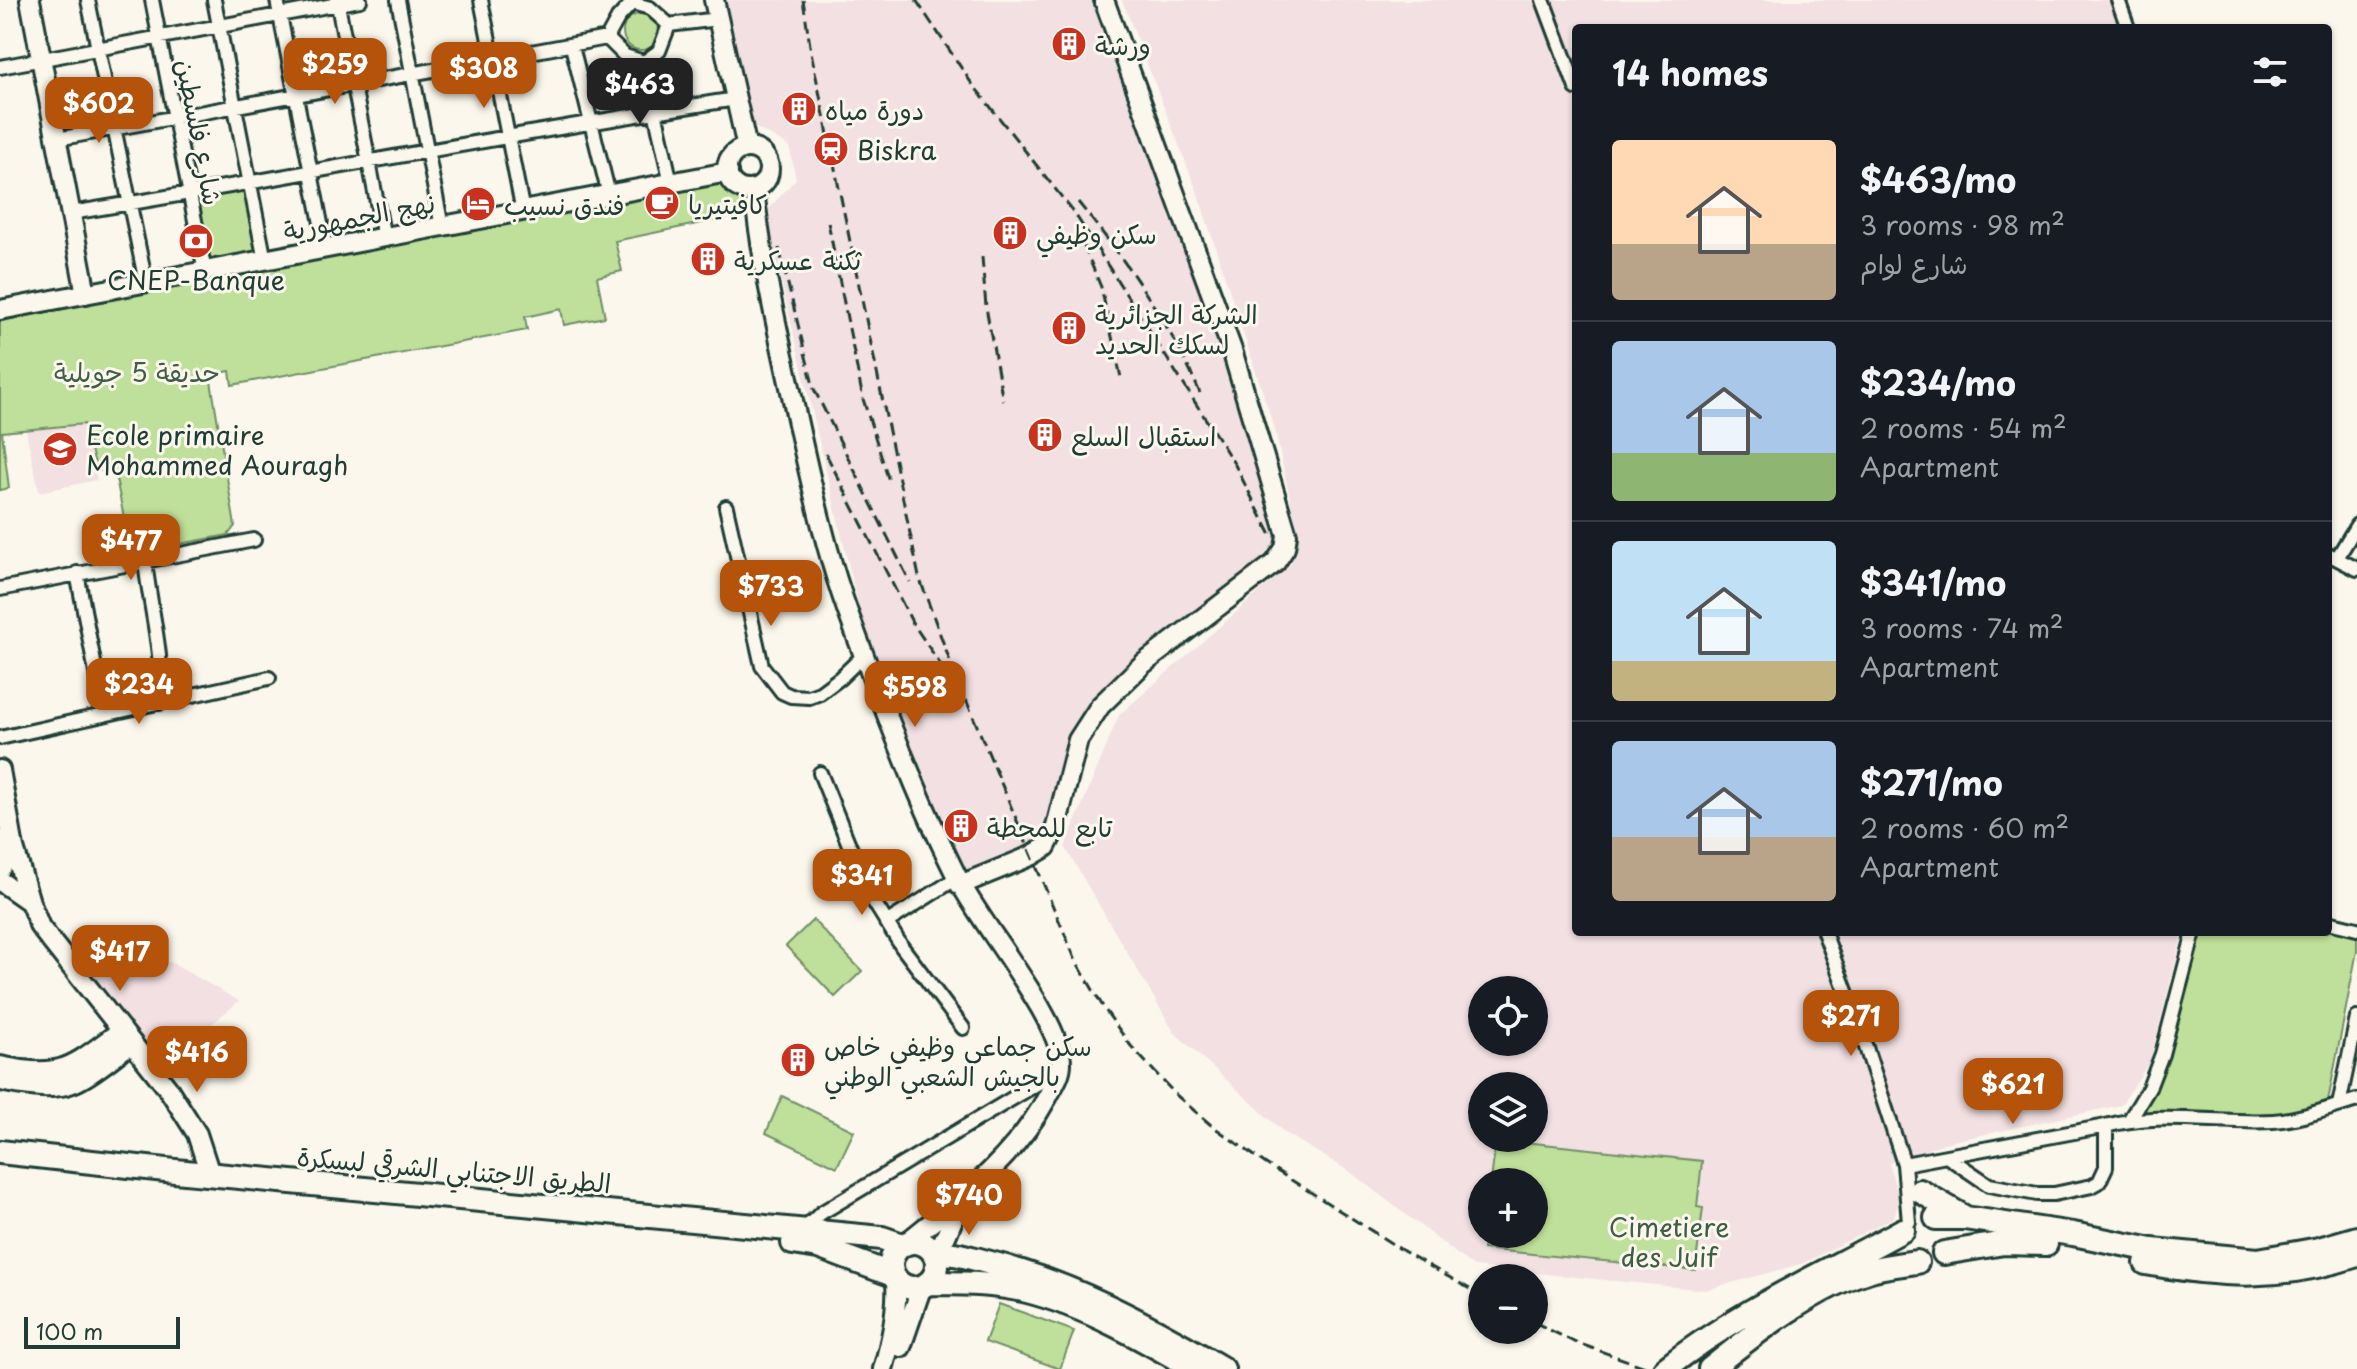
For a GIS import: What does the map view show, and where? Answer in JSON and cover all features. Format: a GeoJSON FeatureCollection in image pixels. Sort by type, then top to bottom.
{"type":"FeatureCollection","features":[{"type":"Feature","properties":{"kind":"highway","name":"الطريق الاجتنابي الشرقي لبسكرة"},"geometry":{"type":"LineString","coordinates":[[0,1152],[882,1238],[904,1244]]}},
{"type":"Feature","properties":{"kind":"highway","name":"الطريق الاجتنابي الشرقي لبسكرة"},"geometry":{"type":"LineString","coordinates":[[0,1164],[802,1244],[844,1255],[894,1277]]}},
{"type":"Feature","properties":{"kind":"highway"},"geometry":{"type":"LineString","coordinates":[[1910,1177],[1965,1218]]}},
{"type":"Feature","properties":{"kind":"highway"},"geometry":{"type":"LineString","coordinates":[[1665,1369],[1700,1342],[1771,1298],[1925,1215],[2073,1234],[2152,1250],[2258,1260],[2319,1249],[2357,1238]]}},
{"type":"Feature","properties":{"kind":"highway"},"geometry":{"type":"LineString","coordinates":[[1710,1369],[1789,1311],[1840,1283],[1872,1270],[1936,1260],[1944,1253],[1949,1238],[1947,1230],[1934,1218]]}},
{"type":"Feature","properties":{"kind":"highway"},"geometry":{"type":"LineString","coordinates":[[1906,1226],[1903,1249],[1917,1262]]}},
{"type":"Feature","properties":{"kind":"highway"},"geometry":{"type":"LineString","coordinates":[[1195,1369],[1172,1362],[1056,1300],[973,1283],[907,1287],[894,1277],[891,1262],[904,1244],[919,1242],[934,1253],[999,1265],[1058,1284],[1106,1304],[1182,1343],[1223,1369]]}},
{"type":"Feature","properties":{"kind":"highway"},"geometry":{"type":"LineString","coordinates":[[1944,1253],[2030,1242],[2221,1275],[2287,1272],[2357,1255]]}},
{"type":"Feature","properties":{"kind":"highway"},"geometry":{"type":"LineString","coordinates":[[925,1285],[936,1273],[934,1253]]}},
{"type":"Feature","properties":{"kind":"main road"},"geometry":{"type":"LineString","coordinates":[[30,0],[86,294]]}},
{"type":"Feature","properties":{"kind":"main road"},"geometry":{"type":"LineString","coordinates":[[714,0],[747,148]]}},
{"type":"Feature","properties":{"kind":"main road"},"geometry":{"type":"LineString","coordinates":[[959,882],[1031,856],[1046,847],[1056,827],[1078,740],[1100,706],[1143,664],[1275,563],[1285,548],[1287,535],[1232,350],[1104,0]]}},
{"type":"Feature","properties":{"kind":"main road"},"geometry":{"type":"LineString","coordinates":[[747,148],[764,156],[769,168],[765,181],[754,189],[734,184],[728,172],[734,153],[747,148]]}},
{"type":"Feature","properties":{"kind":"main road","name":"نهج الجمهورية"},"geometry":{"type":"LineString","coordinates":[[0,310],[728,172]]}},
{"type":"Feature","properties":{"kind":"main road"},"geometry":{"type":"LineString","coordinates":[[754,189],[773,310],[807,465],[828,549],[864,655],[911,777],[959,882],[1037,1004],[1058,1043],[1060,1069],[1034,1119],[995,1168],[904,1244]]}},
{"type":"Feature","properties":{"kind":"main road"},"geometry":{"type":"LineString","coordinates":[[0,770],[7,844],[40,927],[169,1090],[197,1134],[210,1174]]}},
{"type":"Feature","properties":{"kind":"main road"},"geometry":{"type":"LineString","coordinates":[[0,869],[7,844]]}},
{"type":"Feature","properties":{"kind":"main road"},"geometry":{"type":"LineString","coordinates":[[0,881],[30,902]]}},
{"type":"Feature","properties":{"kind":"main road"},"geometry":{"type":"LineString","coordinates":[[0,1066],[52,1086],[75,1082],[127,1037]]}},
{"type":"Feature","properties":{"kind":"main road"},"geometry":{"type":"LineString","coordinates":[[0,1081],[28,1079]]}},
{"type":"Feature","properties":{"kind":"main road"},"geometry":{"type":"LineString","coordinates":[[934,1253],[946,1236],[964,1195]]}},
{"type":"Feature","properties":{"kind":"main road"},"geometry":{"type":"LineString","coordinates":[[883,1369],[897,1304],[894,1277]]}},
{"type":"Feature","properties":{"kind":"main road"},"geometry":{"type":"LineString","coordinates":[[894,1369],[925,1285]]}},
{"type":"Feature","properties":{"kind":"street"},"geometry":{"type":"LineString","coordinates":[[88,0],[146,283]]}},
{"type":"Feature","properties":{"kind":"street","name":"شارع فلسطين"},"geometry":{"type":"LineString","coordinates":[[152,0],[205,272]]}},
{"type":"Feature","properties":{"kind":"street"},"geometry":{"type":"LineString","coordinates":[[214,0],[237,105],[265,261]]}},
{"type":"Feature","properties":{"kind":"street"},"geometry":{"type":"LineString","coordinates":[[277,0],[326,249]]}},
{"type":"Feature","properties":{"kind":"street"},"geometry":{"type":"LineString","coordinates":[[0,67],[360,0]]}},
{"type":"Feature","properties":{"kind":"street"},"geometry":{"type":"LineString","coordinates":[[398,0],[442,227]]}},
{"type":"Feature","properties":{"kind":"street"},"geometry":{"type":"LineString","coordinates":[[481,0],[523,212]]}},
{"type":"Feature","properties":{"kind":"street"},"geometry":{"type":"LineString","coordinates":[[1543,0],[1572,77]]}},
{"type":"Feature","properties":{"kind":"street"},"geometry":{"type":"LineString","coordinates":[[2118,0],[2127,24]]}},
{"type":"Feature","properties":{"kind":"street"},"geometry":{"type":"LineString","coordinates":[[337,2],[384,238]]}},
{"type":"Feature","properties":{"kind":"street"},"geometry":{"type":"LineString","coordinates":[[57,139],[607,38],[632,2],[650,8],[669,25],[718,19]]}},
{"type":"Feature","properties":{"kind":"street"},"geometry":{"type":"LineString","coordinates":[[644,62],[659,51],[669,25]]}},
{"type":"Feature","properties":{"kind":"street"},"geometry":{"type":"LineString","coordinates":[[607,38],[625,56],[644,62]]}},
{"type":"Feature","properties":{"kind":"street"},"geometry":{"type":"LineString","coordinates":[[572,46],[609,195]]}},
{"type":"Feature","properties":{"kind":"street"},"geometry":{"type":"LineString","coordinates":[[644,62],[671,183]]}},
{"type":"Feature","properties":{"kind":"street"},"geometry":{"type":"LineString","coordinates":[[71,213],[736,99]]}},
{"type":"Feature","properties":{"kind":"street"},"geometry":{"type":"LineString","coordinates":[[726,507],[762,666],[782,692],[809,697],[820,693],[864,655]]}},
{"type":"Feature","properties":{"kind":"street"},"geometry":{"type":"LineString","coordinates":[[2357,525],[2333,556],[2357,569]]}},
{"type":"Feature","properties":{"kind":"street"},"geometry":{"type":"LineString","coordinates":[[0,589],[254,540]]}},
{"type":"Feature","properties":{"kind":"street"},"geometry":{"type":"LineString","coordinates":[[145,561],[160,667],[160,703]]}},
{"type":"Feature","properties":{"kind":"street"},"geometry":{"type":"LineString","coordinates":[[77,573],[104,715]]}},
{"type":"Feature","properties":{"kind":"street"},"geometry":{"type":"LineString","coordinates":[[97,681],[160,667]]}},
{"type":"Feature","properties":{"kind":"street"},"geometry":{"type":"LineString","coordinates":[[0,738],[269,678]]}},
{"type":"Feature","properties":{"kind":"street"},"geometry":{"type":"LineString","coordinates":[[820,773],[856,865],[886,923],[963,1028]]}},
{"type":"Feature","properties":{"kind":"street"},"geometry":{"type":"LineString","coordinates":[[886,923],[959,882]]}},
{"type":"Feature","properties":{"kind":"street"},"geometry":{"type":"LineString","coordinates":[[2332,923],[2357,929]]}},
{"type":"Feature","properties":{"kind":"street"},"geometry":{"type":"LineString","coordinates":[[1825,936],[1910,1177],[1934,1218]]}},
{"type":"Feature","properties":{"kind":"street"},"geometry":{"type":"LineString","coordinates":[[2130,1119],[2149,1088],[2162,1054],[2193,936]]}},
{"type":"Feature","properties":{"kind":"street"},"geometry":{"type":"LineString","coordinates":[[2339,1105],[2357,1018]]}},
{"type":"Feature","properties":{"kind":"street"},"geometry":{"type":"LineString","coordinates":[[802,1231],[821,1213],[1060,1069]]}},
{"type":"Feature","properties":{"kind":"street"},"geometry":{"type":"LineString","coordinates":[[1017,1095],[1032,1103],[1034,1119]]}},
{"type":"Feature","properties":{"kind":"street"},"geometry":{"type":"LineString","coordinates":[[1906,1226],[1904,1190],[1910,1177],[1948,1157],[2130,1119],[2273,1121],[2357,1100]]}},
{"type":"Feature","properties":{"kind":"street"},"geometry":{"type":"LineString","coordinates":[[1948,1157],[1989,1185],[2054,1194],[2099,1182],[2106,1167],[2106,1126]]}},
{"type":"Feature","properties":{"kind":"shaded area"},"geometry":{"type":"Polygon","coordinates":[[[723,0],[1094,0],[1224,352],[1277,525],[1277,547],[1262,564],[1092,704],[1047,829],[1038,843],[965,876],[917,766],[862,621],[765,213],[796,179],[789,146],[751,125],[723,0]]]}},
{"type":"Feature","properties":{"kind":"shaded area"},"geometry":{"type":"Polygon","coordinates":[[[1122,0],[2115,0],[2124,24],[1572,24],[1572,936],[2182,936],[2150,1061],[2121,1105],[1944,1143],[1889,1163],[1899,1200],[1894,1217],[1804,1263],[1706,1290],[1548,1274],[1548,1264],[1470,1264],[1349,1171],[1285,1133],[1174,1032],[1065,847],[1119,715],[1291,564],[1295,521],[1275,430],[1197,191],[1122,0]]]}},
{"type":"Feature","properties":{"kind":"shaded area","name":"Ecole primaire Mohammed Aouragh"},"geometry":{"type":"Polygon","coordinates":[[[84,424],[97,480],[39,492],[26,430],[84,424]]]}},
{"type":"Feature","properties":{"kind":"shaded area"},"geometry":{"type":"Polygon","coordinates":[[[170,962],[239,1001],[163,1066],[90,973],[170,962]]]}},
{"type":"Feature","properties":{"kind":"green space"},"geometry":{"type":"Polygon","coordinates":[[[641,14],[654,19],[659,32],[654,45],[641,50],[628,45],[623,32],[628,19],[641,14]]]}},
{"type":"Feature","properties":{"kind":"green space","name":"حديقة 5 جويلية"},"geometry":{"type":"Polygon","coordinates":[[[722,182],[740,193],[745,214],[615,241],[622,271],[597,277],[605,317],[564,325],[561,309],[525,317],[527,330],[232,385],[230,371],[210,375],[235,526],[228,535],[131,553],[116,478],[96,468],[84,424],[2,432],[9,488],[0,490],[0,321],[722,182]]]}},
{"type":"Feature","properties":{"kind":"green space"},"geometry":{"type":"Polygon","coordinates":[[[246,188],[258,256],[208,265],[196,197],[246,188]]]}},
{"type":"Feature","properties":{"kind":"green space"},"geometry":{"type":"Polygon","coordinates":[[[813,920],[862,971],[835,997],[786,946],[813,920]]]}},
{"type":"Feature","properties":{"kind":"green space"},"geometry":{"type":"Polygon","coordinates":[[[2332,930],[2357,935],[2357,951],[2328,1101],[2277,1117],[2146,1113],[2140,1109],[2169,1058],[2197,936],[2332,936],[2332,930]]]}},
{"type":"Feature","properties":{"kind":"green space"},"geometry":{"type":"Polygon","coordinates":[[[782,1096],[854,1131],[837,1167],[766,1133],[782,1096]]]}},
{"type":"Feature","properties":{"kind":"green space","name":"Cimetiere des Juif"},"geometry":{"type":"Polygon","coordinates":[[[1548,1145],[1702,1161],[1697,1207],[1703,1208],[1695,1270],[1483,1249],[1548,1248],[1548,1168],[1493,1168],[1494,1152],[1548,1152],[1548,1145]]]}},
{"type":"Feature","properties":{"kind":"green space"},"geometry":{"type":"Polygon","coordinates":[[[999,1304],[1074,1331],[1060,1369],[985,1342],[999,1304]]]}},
{"type":"Feature","properties":{"kind":"railway"},"geometry":{"type":"LineString","coordinates":[[803,0],[811,52],[919,577],[951,664],[1076,961],[1131,1046],[1175,1094],[1211,1125],[1266,1164],[1468,1288]]}},
{"type":"Feature","properties":{"kind":"railway"},"geometry":{"type":"LineString","coordinates":[[916,0],[970,81],[1075,214],[1235,465],[1272,537]]}},
{"type":"Feature","properties":{"kind":"railway"},"geometry":{"type":"LineString","coordinates":[[1078,202],[1146,293],[1200,393]]}},
{"type":"Feature","properties":{"kind":"railway"},"geometry":{"type":"LineString","coordinates":[[828,222],[863,399],[889,481]]}},
{"type":"Feature","properties":{"kind":"railway"},"geometry":{"type":"LineString","coordinates":[[1083,244],[1101,287],[1122,382]]}},
{"type":"Feature","properties":{"kind":"railway"},"geometry":{"type":"LineString","coordinates":[[779,248],[814,389],[910,582]]}},
{"type":"Feature","properties":{"kind":"railway"},"geometry":{"type":"LineString","coordinates":[[982,257],[986,307],[1003,401]]}},
{"type":"Feature","properties":{"kind":"railway"},"geometry":{"type":"LineString","coordinates":[[826,454],[912,622],[942,667]]}},
{"type":"Feature","properties":{"kind":"railway"},"geometry":{"type":"LineString","coordinates":[[1548,1329],[1572,1341],[1651,1369]]}},
{"type":"Feature","properties":{"kind":"place","name":"ورشة"},"geometry":{"type":"Point","coordinates":[1069,44]}},
{"type":"Feature","properties":{"kind":"place","name":"دورة مياه"},"geometry":{"type":"Point","coordinates":[799,109]}},
{"type":"Feature","properties":{"kind":"place","name":"Biskra"},"geometry":{"type":"Point","coordinates":[831,149]}},
{"type":"Feature","properties":{"kind":"place","name":"كافيتيريا"},"geometry":{"type":"Point","coordinates":[662,203]}},
{"type":"Feature","properties":{"kind":"place","name":"فندق نسيب"},"geometry":{"type":"Point","coordinates":[478,204]}},
{"type":"Feature","properties":{"kind":"place","name":"سكن وظيفي"},"geometry":{"type":"Point","coordinates":[1010,233]}},
{"type":"Feature","properties":{"kind":"place","name":"CNEP-Banque"},"geometry":{"type":"Point","coordinates":[196,241]}},
{"type":"Feature","properties":{"kind":"place","name":"ثكنة عسكرية"},"geometry":{"type":"Point","coordinates":[708,259]}},
{"type":"Feature","properties":{"kind":"place","name":"الشركة الجزائرية لسكك الحديد"},"geometry":{"type":"Point","coordinates":[1069,328]}},
{"type":"Feature","properties":{"kind":"place","name":"استقبال السلع"},"geometry":{"type":"Point","coordinates":[1045,435]}},
{"type":"Feature","properties":{"kind":"place","name":"Ecole primaire Mohammed Aouragh"},"geometry":{"type":"Point","coordinates":[60,449]}},
{"type":"Feature","properties":{"kind":"place","name":"تابع للمحطة"},"geometry":{"type":"Point","coordinates":[961,826]}},
{"type":"Feature","properties":{"kind":"place","name":"سكن جماعي وظيفي خاص بالجيش الشعبي الوطني"},"geometry":{"type":"Point","coordinates":[798,1060]}}]}
